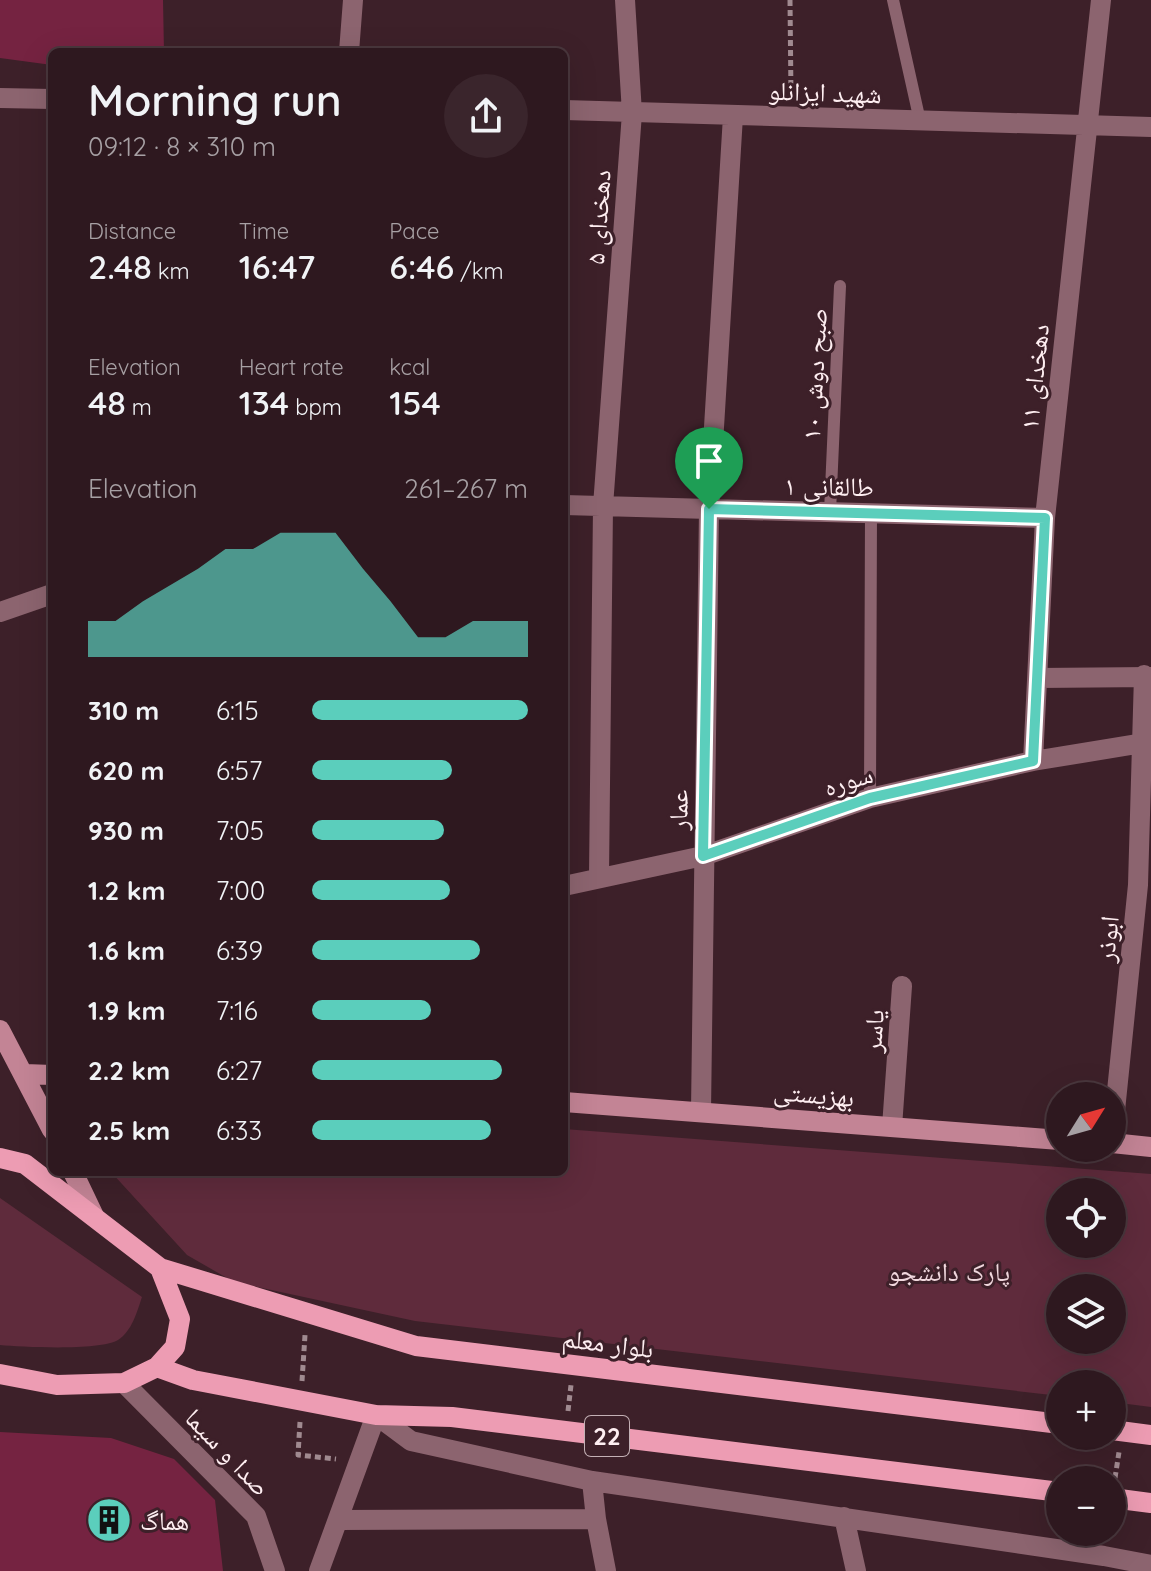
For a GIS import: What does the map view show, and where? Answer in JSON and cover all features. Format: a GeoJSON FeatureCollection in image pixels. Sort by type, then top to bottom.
{"type":"FeatureCollection","features":[{"type":"Feature","properties":{"kind":"main road"},"geometry":{"type":"LineString","coordinates":[[0,1158],[25,1164],[160,1268],[180,1319],[175,1347],[157,1367],[124,1383],[57,1385],[0,1374]]}},
{"type":"Feature","properties":{"kind":"main road","name":"بلوار معلم"},"geometry":{"type":"LineString","coordinates":[[160,1268],[416,1346],[1046,1422]]}},
{"type":"Feature","properties":{"kind":"main road","name":"22"},"geometry":{"type":"LineString","coordinates":[[157,1367],[193,1380],[376,1415],[452,1417],[1046,1490]]}},
{"type":"Feature","properties":{"kind":"main road"},"geometry":{"type":"LineString","coordinates":[[1126,1432],[1151,1435]]}},
{"type":"Feature","properties":{"kind":"main road"},"geometry":{"type":"LineString","coordinates":[[1126,1495],[1151,1503]]}},
{"type":"Feature","properties":{"kind":"street"},"geometry":{"type":"LineString","coordinates":[[349,48],[353,0]]}},
{"type":"Feature","properties":{"kind":"street","name":"دهخدای ۵"},"geometry":{"type":"LineString","coordinates":[[599,877],[603,506],[632,113],[625,0]]}},
{"type":"Feature","properties":{"kind":"street","name":"دهخدای ۱۱"},"geometry":{"type":"LineString","coordinates":[[1033,761],[1045,518],[1101,0]]}},
{"type":"Feature","properties":{"kind":"street"},"geometry":{"type":"LineString","coordinates":[[0,98],[48,99]]}},
{"type":"Feature","properties":{"kind":"street","name":"شهید ایزانلو"},"geometry":{"type":"LineString","coordinates":[[568,110],[1151,127]]}},
{"type":"Feature","properties":{"kind":"street","name":"عمار"},"geometry":{"type":"LineString","coordinates":[[701,1111],[709,509],[733,116]]}},
{"type":"Feature","properties":{"kind":"street","name":"طالقانی ۱"},"geometry":{"type":"LineString","coordinates":[[568,505],[1045,518]]}},
{"type":"Feature","properties":{"kind":"street"},"geometry":{"type":"LineString","coordinates":[[0,612],[48,595]]}},
{"type":"Feature","properties":{"kind":"street"},"geometry":{"type":"LineString","coordinates":[[1038,678],[1148,676]]}},
{"type":"Feature","properties":{"kind":"street","name":"ابوذر"},"geometry":{"type":"LineString","coordinates":[[1120,1082],[1145,886],[1148,676]]}},
{"type":"Feature","properties":{"kind":"street","name":"سوره"},"geometry":{"type":"LineString","coordinates":[[568,885],[703,856],[870,798],[1033,761],[1147,740]]}},
{"type":"Feature","properties":{"kind":"street","name":"یاسر"},"geometry":{"type":"LineString","coordinates":[[892,1127],[902,986]]}},
{"type":"Feature","properties":{"kind":"street"},"geometry":{"type":"LineString","coordinates":[[0,1030],[48,1122]]}},
{"type":"Feature","properties":{"kind":"street"},"geometry":{"type":"LineString","coordinates":[[25,1074],[48,1075]]}},
{"type":"Feature","properties":{"kind":"street","name":"بهزیستی"},"geometry":{"type":"LineString","coordinates":[[568,1102],[1046,1139]]}},
{"type":"Feature","properties":{"kind":"street"},"geometry":{"type":"LineString","coordinates":[[1126,1144],[1151,1147]]}},
{"type":"Feature","properties":{"kind":"street"},"geometry":{"type":"LineString","coordinates":[[75,1176],[94,1216]]}},
{"type":"Feature","properties":{"kind":"street","name":"صدا و سیما"},"geometry":{"type":"LineString","coordinates":[[124,1383],[256,1516],[275,1571]]}},
{"type":"Feature","properties":{"kind":"street"},"geometry":{"type":"LineString","coordinates":[[319,1571],[376,1415],[411,1441],[592,1481],[844,1517],[1106,1563],[1151,1565]]}},
{"type":"Feature","properties":{"kind":"street"},"geometry":{"type":"LineString","coordinates":[[592,1481],[606,1571]]}},
{"type":"Feature","properties":{"kind":"street"},"geometry":{"type":"LineString","coordinates":[[844,1517],[856,1571]]}},
{"type":"Feature","properties":{"kind":"street"},"geometry":{"type":"LineString","coordinates":[[339,1520],[596,1519]]}},
{"type":"Feature","properties":{"kind":"lane"},"geometry":{"type":"LineString","coordinates":[[893,0],[920,121]]}},
{"type":"Feature","properties":{"kind":"lane","name":"صبح دوش ۱۰"},"geometry":{"type":"LineString","coordinates":[[830,512],[840,286]]}},
{"type":"Feature","properties":{"kind":"lane"},"geometry":{"type":"LineString","coordinates":[[870,798],[871,512]]}},
{"type":"Feature","properties":{"kind":"path"},"geometry":{"type":"LineString","coordinates":[[790,0],[791,117]]}},
{"type":"Feature","properties":{"kind":"path"},"geometry":{"type":"LineString","coordinates":[[302,1395],[305,1320]]}},
{"type":"Feature","properties":{"kind":"path"},"geometry":{"type":"LineString","coordinates":[[301,1410],[298,1455],[338,1459]]}},
{"type":"Feature","properties":{"kind":"green space","name":"پارک دانشجو"},"geometry":{"type":"Polygon","coordinates":[[[568,1129],[1151,1174],[1151,1407],[1126,1404],[1126,1370],[1046,1370],[1046,1394],[415,1321],[234,1282],[187,1255],[115,1176],[568,1176],[568,1129]]]}},
{"type":"Feature","properties":{"kind":"green space"},"geometry":{"type":"Polygon","coordinates":[[[0,1198],[142,1297],[133,1321],[123,1336],[95,1346],[0,1345],[0,1198]]]}},
{"type":"Feature","properties":{"kind":"building"},"geometry":{"type":"Polygon","coordinates":[[[0,0],[163,0],[164,48],[48,48],[48,64],[0,58],[0,0]]]}},
{"type":"Feature","properties":{"kind":"building","name":"هماگ"},"geometry":{"type":"Polygon","coordinates":[[[0,1432],[111,1438],[174,1459],[215,1500],[223,1571],[0,1571],[0,1432]]]}},
{"type":"Feature","properties":{"kind":"place","name":"هماگ"},"geometry":{"type":"Point","coordinates":[109,1520]}},
{"type":"Feature","properties":{"kind":"route"},"geometry":{"type":"LineString","coordinates":[[709,509],[1045,518],[1033,761],[870,798],[703,856],[709,509]]}}]}
